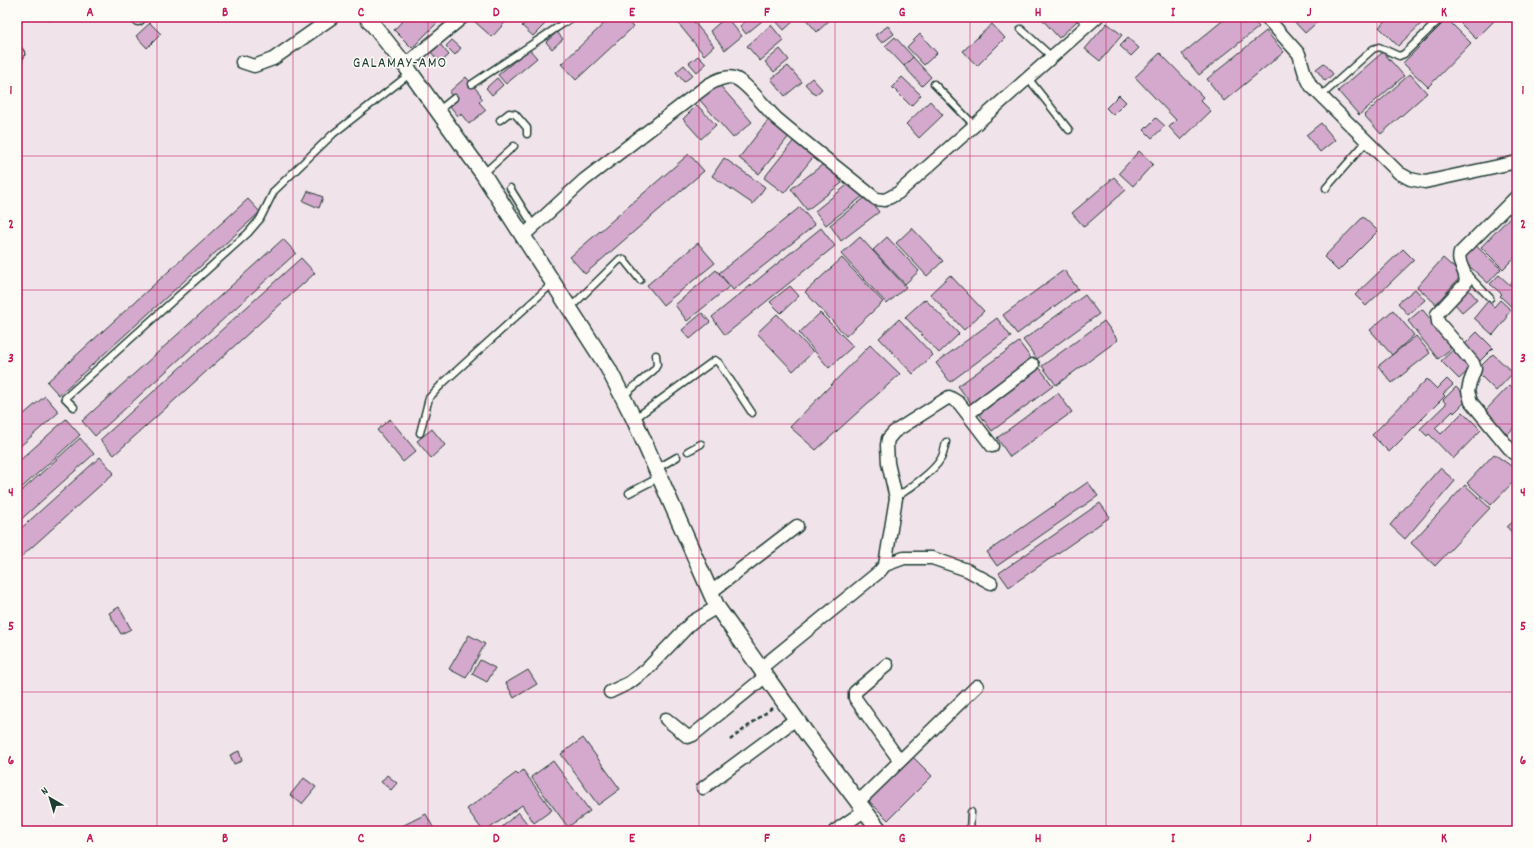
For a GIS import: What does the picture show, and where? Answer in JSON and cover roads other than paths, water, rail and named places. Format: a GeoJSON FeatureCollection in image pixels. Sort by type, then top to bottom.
{"type":"FeatureCollection","features":[{"type":"Feature","properties":{"kind":"street"},"geometry":{"type":"LineString","coordinates":[[242,62],[254,66],[273,59],[333,17]]}},
{"type":"Feature","properties":{"kind":"street"},"geometry":{"type":"LineString","coordinates":[[367,17],[408,69],[483,174],[528,230],[553,283],[608,368],[623,396],[717,607],[796,719],[861,807],[875,829]]}},
{"type":"Feature","properties":{"kind":"street"},"geometry":{"type":"LineString","coordinates":[[408,69],[463,17]]}},
{"type":"Feature","properties":{"kind":"street"},"geometry":{"type":"LineString","coordinates":[[1266,17],[1299,54],[1305,74],[1311,86],[1398,173],[1410,179],[1425,182],[1517,162]]}},
{"type":"Feature","properties":{"kind":"street"},"geometry":{"type":"LineString","coordinates":[[528,230],[584,180],[708,85],[714,81],[729,77],[735,78],[743,84],[775,117],[876,199],[885,200],[898,193],[975,126],[1052,57],[1088,20]]}},
{"type":"Feature","properties":{"kind":"street"},"geometry":{"type":"LineString","coordinates":[[1513,453],[1471,402],[1468,391],[1475,369],[1473,363],[1436,318],[1437,314],[1467,280],[1458,258],[1460,253],[1511,210],[1517,196]]}},
{"type":"Feature","properties":{"kind":"street"},"geometry":{"type":"LineString","coordinates":[[968,414],[1033,365]]}},
{"type":"Feature","properties":{"kind":"street"},"geometry":{"type":"LineString","coordinates":[[885,565],[896,498],[888,463],[887,445],[888,439],[894,432],[949,397],[959,403],[992,446]]}},
{"type":"Feature","properties":{"kind":"street"},"geometry":{"type":"LineString","coordinates":[[711,592],[797,526]]}},
{"type":"Feature","properties":{"kind":"street"},"geometry":{"type":"LineString","coordinates":[[666,719],[688,737],[693,735],[763,672],[879,572],[885,565],[904,558],[932,558],[967,570],[991,583]]}},
{"type":"Feature","properties":{"kind":"street"},"geometry":{"type":"LineString","coordinates":[[610,692],[629,683],[646,670],[692,622],[717,607]]}},
{"type":"Feature","properties":{"kind":"street"},"geometry":{"type":"LineString","coordinates":[[887,666],[856,692],[855,698],[900,761]]}},
{"type":"Feature","properties":{"kind":"street"},"geometry":{"type":"LineString","coordinates":[[835,831],[861,807],[900,761],[977,686]]}},
{"type":"Feature","properties":{"kind":"street"},"geometry":{"type":"LineString","coordinates":[[703,788],[796,719]]}},
{"type":"Feature","properties":{"kind":"lane"},"geometry":{"type":"LineString","coordinates":[[472,84],[573,17]]}},
{"type":"Feature","properties":{"kind":"lane"},"geometry":{"type":"LineString","coordinates":[[1321,96],[1373,50],[1379,48],[1399,56],[1404,54],[1442,17]]}},
{"type":"Feature","properties":{"kind":"lane"},"geometry":{"type":"LineString","coordinates":[[1021,30],[1052,57]]}},
{"type":"Feature","properties":{"kind":"lane"},"geometry":{"type":"LineString","coordinates":[[74,407],[65,398],[248,232],[260,219],[274,191],[321,145],[408,69]]}},
{"type":"Feature","properties":{"kind":"lane"},"geometry":{"type":"LineString","coordinates":[[1028,78],[1069,130]]}},
{"type":"Feature","properties":{"kind":"lane"},"geometry":{"type":"LineString","coordinates":[[934,84],[975,126]]}},
{"type":"Feature","properties":{"kind":"lane"},"geometry":{"type":"LineString","coordinates":[[438,110],[454,98]]}},
{"type":"Feature","properties":{"kind":"lane"},"geometry":{"type":"LineString","coordinates":[[500,120],[509,114],[515,114],[527,128],[527,134]]}},
{"type":"Feature","properties":{"kind":"lane"},"geometry":{"type":"LineString","coordinates":[[1326,188],[1367,141]]}},
{"type":"Feature","properties":{"kind":"lane"},"geometry":{"type":"LineString","coordinates":[[483,174],[514,146]]}},
{"type":"Feature","properties":{"kind":"lane"},"geometry":{"type":"LineString","coordinates":[[510,188],[528,230]]}},
{"type":"Feature","properties":{"kind":"lane"},"geometry":{"type":"LineString","coordinates":[[570,308],[620,260],[624,260],[640,280]]}},
{"type":"Feature","properties":{"kind":"lane"},"geometry":{"type":"LineString","coordinates":[[1465,272],[1490,298]]}},
{"type":"Feature","properties":{"kind":"lane"},"geometry":{"type":"LineString","coordinates":[[420,434],[429,398],[442,384],[553,283]]}},
{"type":"Feature","properties":{"kind":"lane"},"geometry":{"type":"LineString","coordinates":[[623,396],[654,370],[657,364],[656,355]]}},
{"type":"Feature","properties":{"kind":"lane"},"geometry":{"type":"LineString","coordinates":[[634,419],[715,360],[719,363],[752,413]]}},
{"type":"Feature","properties":{"kind":"lane"},"geometry":{"type":"LineString","coordinates":[[896,498],[930,471],[939,461],[943,455],[946,442]]}},
{"type":"Feature","properties":{"kind":"lane"},"geometry":{"type":"LineString","coordinates":[[688,451],[701,444]]}},
{"type":"Feature","properties":{"kind":"lane"},"geometry":{"type":"LineString","coordinates":[[629,493],[677,458]]}},
{"type":"Feature","properties":{"kind":"lane"},"geometry":{"type":"LineString","coordinates":[[970,831],[971,812]]}},
{"type":"Feature","properties":{"kind":"district","name":"GALAMAY-AMO"},"geometry":{"type":"Point","coordinates":[400,62]}}]}
